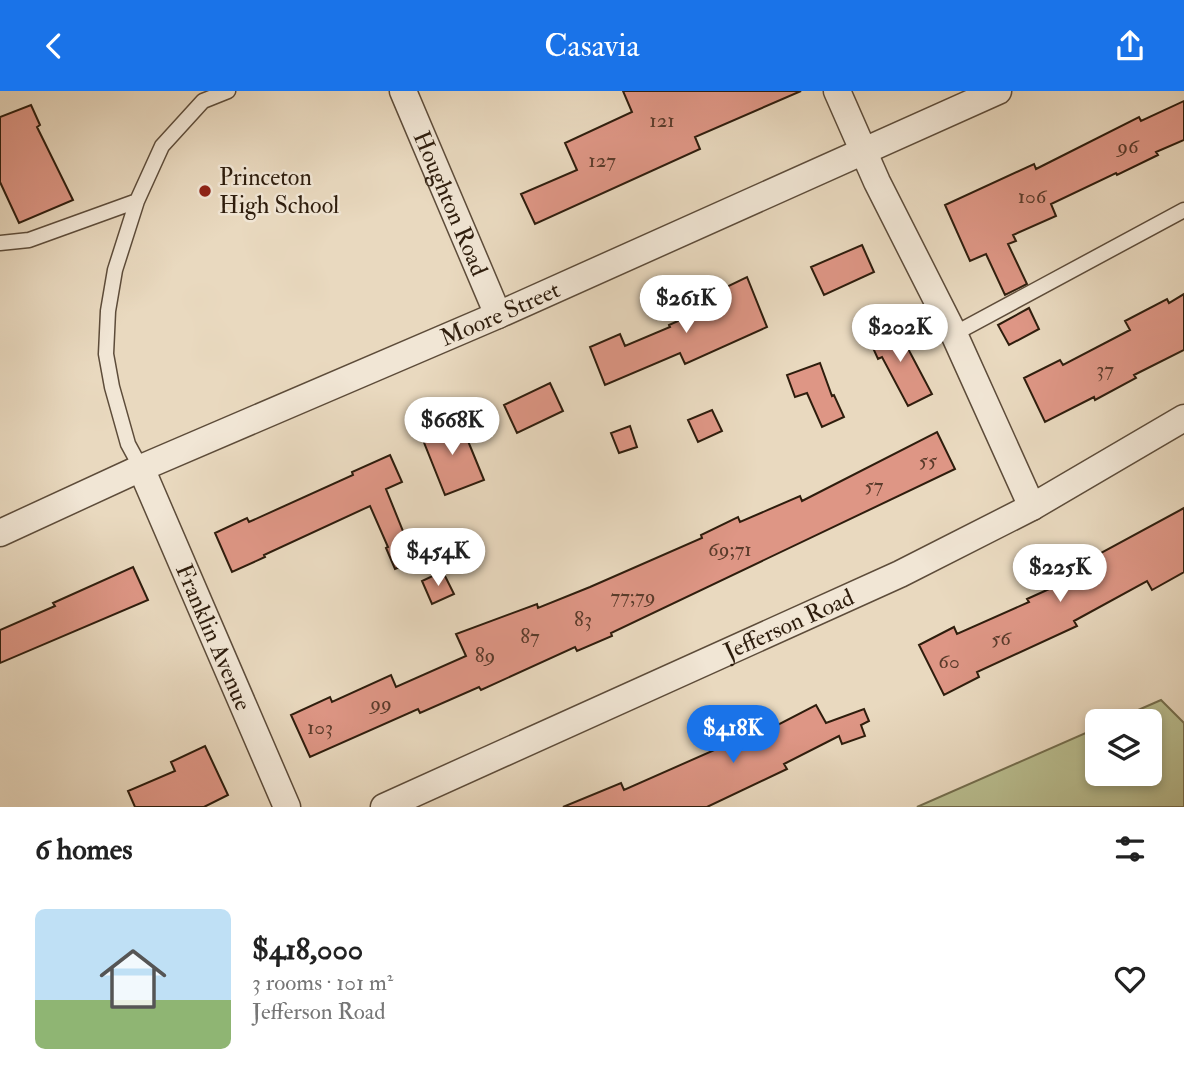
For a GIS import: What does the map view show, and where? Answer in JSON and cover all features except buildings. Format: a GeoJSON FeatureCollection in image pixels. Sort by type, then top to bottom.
{"type":"FeatureCollection","features":[{"type":"Feature","properties":{"kind":"street","name":"Houghton Road"},"geometry":{"type":"LineString","coordinates":[[403,91],[498,315]]}},
{"type":"Feature","properties":{"kind":"street"},"geometry":{"type":"LineString","coordinates":[[837,91],[863,152],[954,334],[1032,507]]}},
{"type":"Feature","properties":{"kind":"street","name":"Moore Street"},"geometry":{"type":"LineString","coordinates":[[0,533],[141,468],[498,315],[998,91]]}},
{"type":"Feature","properties":{"kind":"street","name":"Jefferson Road"},"geometry":{"type":"LineString","coordinates":[[384,807],[900,574],[1032,507],[1184,418]]}},
{"type":"Feature","properties":{"kind":"street","name":"Franklin Avenue"},"geometry":{"type":"LineString","coordinates":[[141,468],[287,807]]}},
{"type":"Feature","properties":{"kind":"lane"},"geometry":{"type":"LineString","coordinates":[[141,468],[128,445],[106,354],[108,311],[115,270],[137,201],[162,146],[203,101],[228,91]]}},
{"type":"Feature","properties":{"kind":"lane"},"geometry":{"type":"LineString","coordinates":[[0,243],[29,240],[137,201]]}},
{"type":"Feature","properties":{"kind":"lane"},"geometry":{"type":"LineString","coordinates":[[954,334],[1184,210]]}},
{"type":"Feature","properties":{"kind":"green space"},"geometry":{"type":"Polygon","coordinates":[[[1161,700],[1184,723],[1184,807],[917,807],[1085,733],[1085,786],[1162,786],[1162,709],[1140,709],[1161,700]]]}},
{"type":"Feature","properties":{"kind":"place","name":"Princeton High School"},"geometry":{"type":"Point","coordinates":[205,191]}}]}
